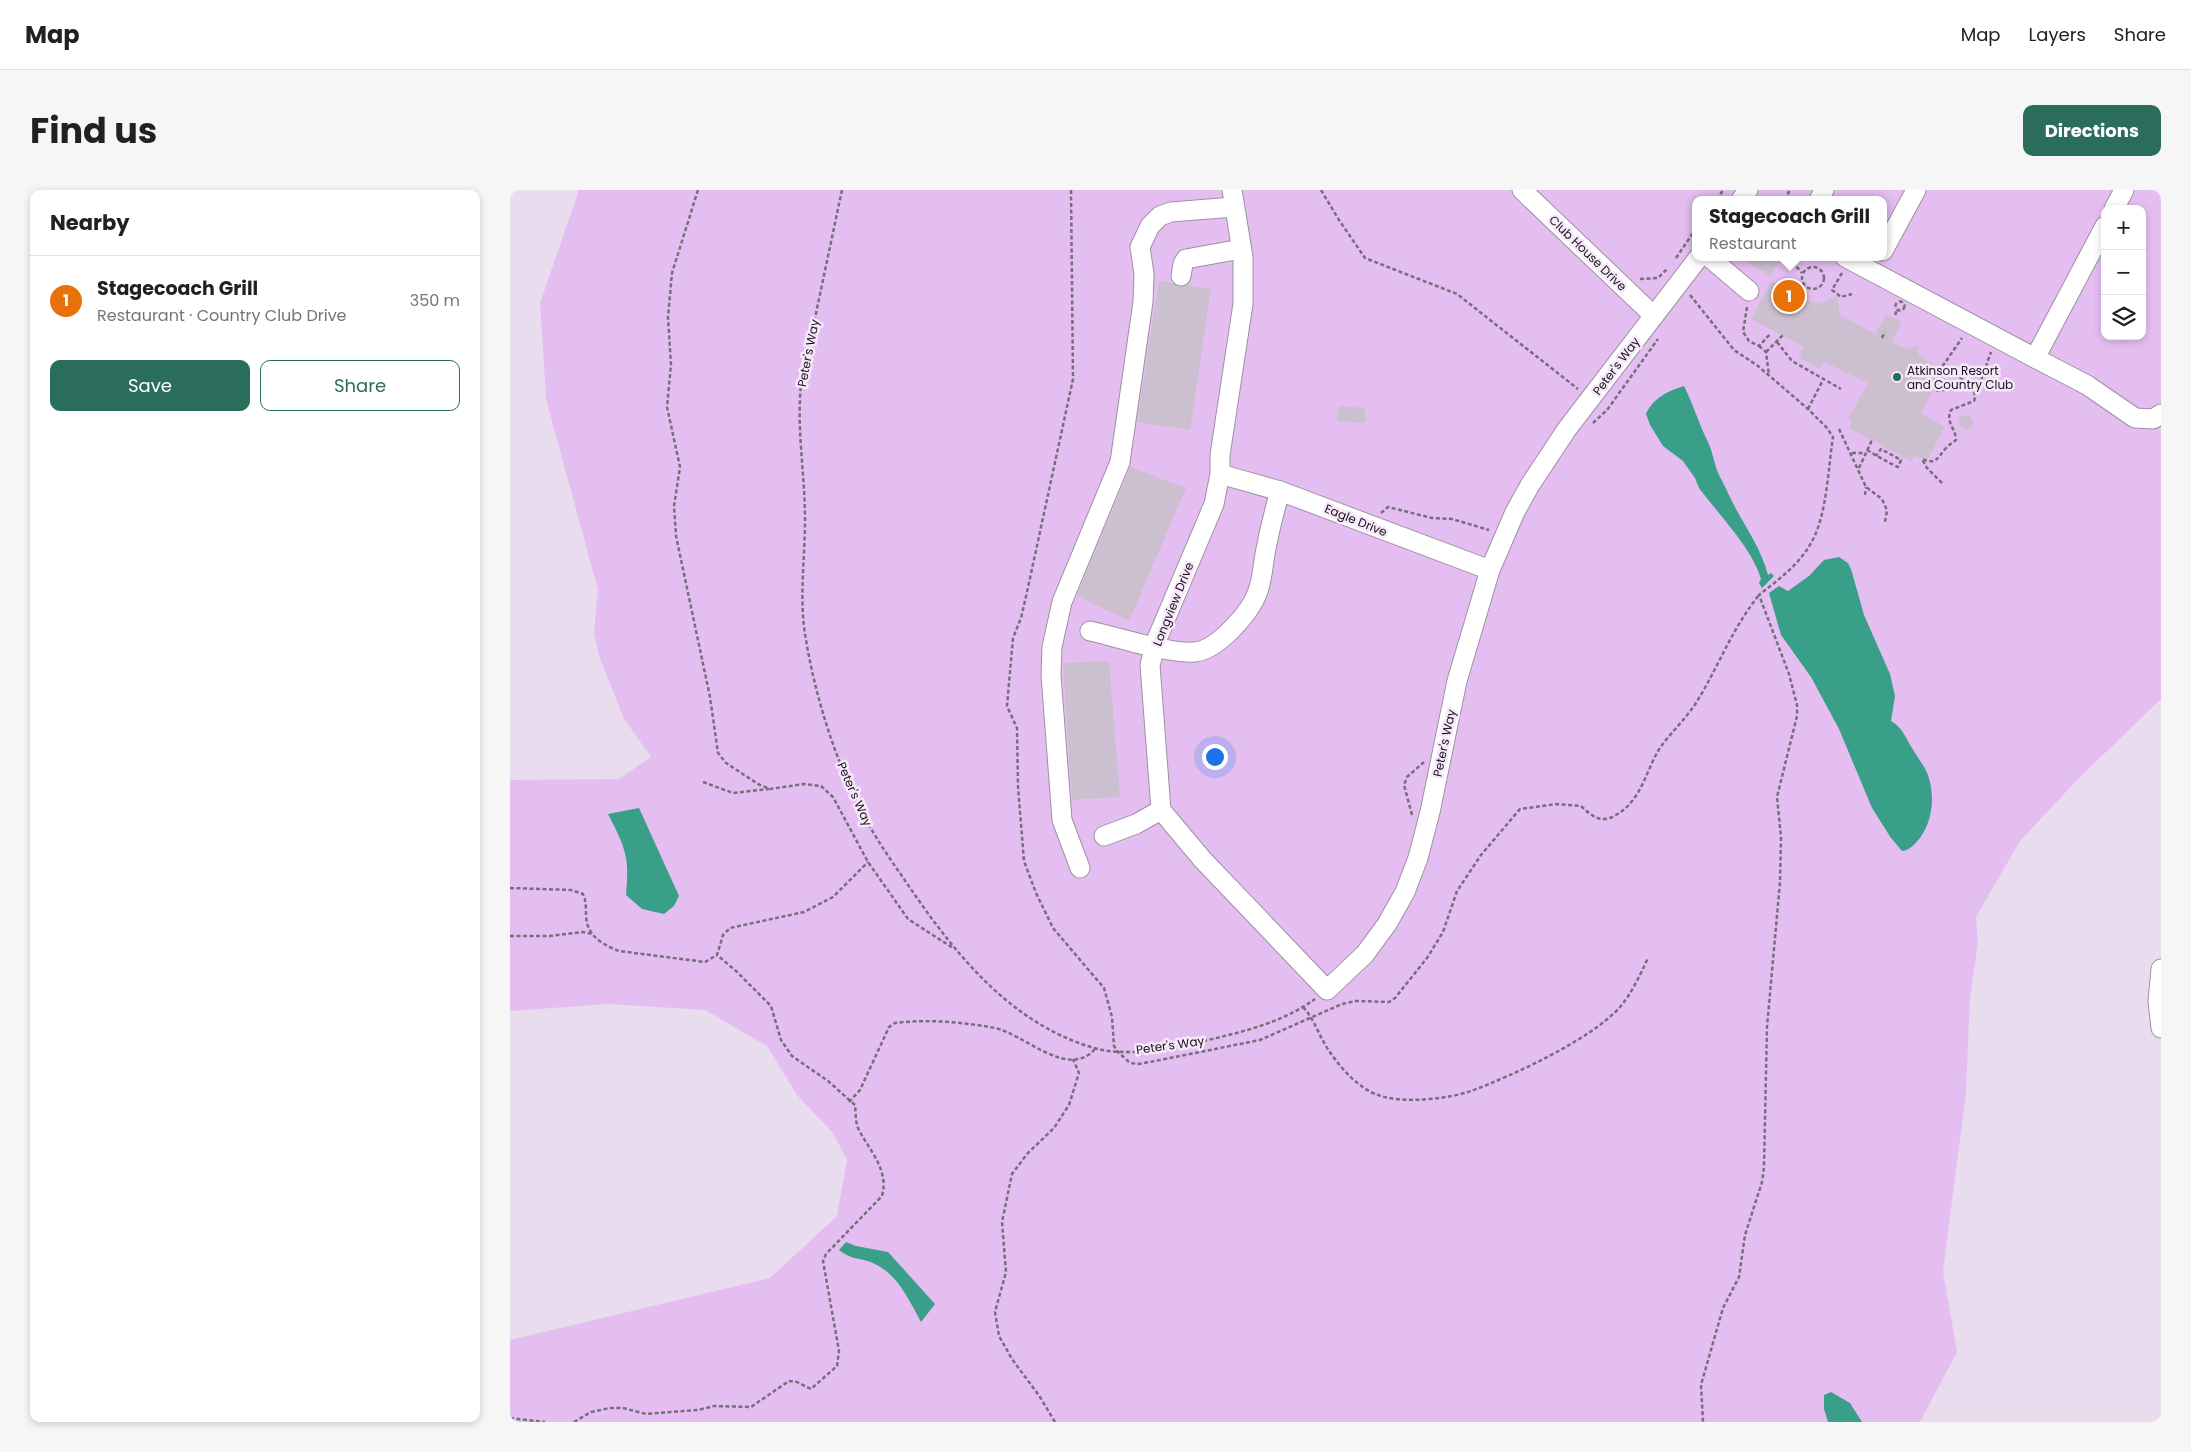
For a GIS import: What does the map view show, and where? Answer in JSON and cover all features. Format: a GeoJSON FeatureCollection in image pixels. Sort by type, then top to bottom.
{"type":"FeatureCollection","features":[{"type":"Feature","properties":{"kind":"street","name":"Club House Drive"},"geometry":{"type":"LineString","coordinates":[[1522,190],[1654,316]]}},
{"type":"Feature","properties":{"kind":"street"},"geometry":{"type":"LineString","coordinates":[[1887,244],[1916,190]]}},
{"type":"Feature","properties":{"kind":"street"},"geometry":{"type":"LineString","coordinates":[[2116,205],[2124,190]]}},
{"type":"Feature","properties":{"kind":"street"},"geometry":{"type":"LineString","coordinates":[[1080,868],[1062,820],[1051,675],[1052,647],[1062,602],[1120,462],[1143,302],[1144,284],[1140,247],[1150,226],[1160,216],[1233,198]]}},
{"type":"Feature","properties":{"kind":"street","name":"Longview Drive"},"geometry":{"type":"LineString","coordinates":[[1161,810],[1150,665],[1155,646],[1214,504],[1220,474],[1220,455],[1243,304],[1244,280],[1233,198]]}},
{"type":"Feature","properties":{"kind":"street"},"geometry":{"type":"LineString","coordinates":[[2035,358],[2101,234]]}},
{"type":"Feature","properties":{"kind":"street"},"geometry":{"type":"LineString","coordinates":[[1181,276],[1186,259],[1241,249]]}},
{"type":"Feature","properties":{"kind":"street","name":"Peter's Way"},"geometry":{"type":"LineString","coordinates":[[1327,990],[1365,954],[1387,924],[1405,892],[1418,858],[1430,812],[1457,681],[1490,570],[1515,512],[1548,457],[1654,316],[1685,289],[1697,261]]}},
{"type":"Feature","properties":{"kind":"street"},"geometry":{"type":"LineString","coordinates":[[1714,261],[1750,291]]}},
{"type":"Feature","properties":{"kind":"street"},"geometry":{"type":"LineString","coordinates":[[1846,262],[1875,264],[2035,358],[2088,385],[2135,418],[2153,420],[2161,414]]}},
{"type":"Feature","properties":{"kind":"street","name":"Eagle Drive"},"geometry":{"type":"LineString","coordinates":[[1220,474],[1280,491],[1490,570]]}},
{"type":"Feature","properties":{"kind":"street"},"geometry":{"type":"LineString","coordinates":[[1090,631],[1178,652],[1196,652],[1209,648],[1223,638],[1251,604],[1258,591],[1271,521],[1280,491]]}},
{"type":"Feature","properties":{"kind":"street"},"geometry":{"type":"LineString","coordinates":[[1104,836],[1136,824],[1161,810],[1202,859],[1327,990]]}},
{"type":"Feature","properties":{"kind":"street"},"geometry":{"type":"LineString","coordinates":[[2161,969],[2158,1001],[2161,1028]]}},
{"type":"Feature","properties":{"kind":"path"},"geometry":{"type":"LineString","coordinates":[[698,190],[672,273],[668,318],[671,364],[667,408],[680,467],[674,506],[676,536],[710,697],[718,753],[726,763],[758,784],[770,789]]}},
{"type":"Feature","properties":{"kind":"path","name":"Peter's Way"},"geometry":{"type":"LineString","coordinates":[[842,190],[802,373],[800,397],[805,519],[801,600],[814,676],[826,721],[853,795],[867,822],[917,899],[957,950],[1005,1001],[1037,1024],[1096,1048],[1116,1051],[1146,1051],[1243,1032],[1291,1014],[1327,990]]}},
{"type":"Feature","properties":{"kind":"path"},"geometry":{"type":"LineString","coordinates":[[1321,190],[1365,258],[1457,294],[1581,391]]}},
{"type":"Feature","properties":{"kind":"path"},"geometry":{"type":"LineString","coordinates":[[1675,260],[1692,234]]}},
{"type":"Feature","properties":{"kind":"path"},"geometry":{"type":"LineString","coordinates":[[1792,261],[1802,273],[1802,281],[1810,289],[1817,288],[1823,283],[1824,276],[1817,267],[1807,268],[1802,273]]}},
{"type":"Feature","properties":{"kind":"path"},"geometry":{"type":"LineString","coordinates":[[1846,262],[1832,290],[1842,297],[1852,294]]}},
{"type":"Feature","properties":{"kind":"path"},"geometry":{"type":"LineString","coordinates":[[1634,276],[1641,280],[1658,278],[1670,267]]}},
{"type":"Feature","properties":{"kind":"path"},"geometry":{"type":"LineString","coordinates":[[1684,303],[1685,289]]}},
{"type":"Feature","properties":{"kind":"path"},"geometry":{"type":"LineString","coordinates":[[1116,1051],[1130,1063],[1139,1064],[1260,1040],[1311,1016],[1349,1002],[1389,1002],[1395,998],[1427,958],[1443,932],[1457,891],[1481,855],[1520,809],[1557,804],[1581,806],[1592,816],[1602,820],[1614,816],[1631,802],[1643,786],[1658,752],[1695,704],[1742,615],[1759,595],[1798,562],[1812,543],[1818,525],[1833,437],[1827,428],[1808,409],[1769,375],[1734,350],[1685,289]]}},
{"type":"Feature","properties":{"kind":"path"},"geometry":{"type":"LineString","coordinates":[[1750,291],[1743,332],[1749,341],[1766,352],[1769,375]]}},
{"type":"Feature","properties":{"kind":"path"},"geometry":{"type":"LineString","coordinates":[[1895,315],[1897,310]]}},
{"type":"Feature","properties":{"kind":"path"},"geometry":{"type":"LineString","coordinates":[[1882,338],[1885,332]]}},
{"type":"Feature","properties":{"kind":"path"},"geometry":{"type":"LineString","coordinates":[[1759,346],[1771,333]]}},
{"type":"Feature","properties":{"kind":"path"},"geometry":{"type":"LineString","coordinates":[[1766,352],[1784,334]]}},
{"type":"Feature","properties":{"kind":"path"},"geometry":{"type":"LineString","coordinates":[[1590,425],[1607,410],[1662,335]]}},
{"type":"Feature","properties":{"kind":"path"},"geometry":{"type":"LineString","coordinates":[[1962,338],[1942,367],[1975,390]]}},
{"type":"Feature","properties":{"kind":"path"},"geometry":{"type":"LineString","coordinates":[[1777,342],[1792,361],[1841,389]]}},
{"type":"Feature","properties":{"kind":"path"},"geometry":{"type":"LineString","coordinates":[[1942,483],[1927,468],[1922,459],[1935,462],[1956,440],[1949,413],[1951,410],[1974,401],[1976,397],[1975,390],[1980,383],[1989,358]]}},
{"type":"Feature","properties":{"kind":"path"},"geometry":{"type":"LineString","coordinates":[[1808,409],[1823,380]]}},
{"type":"Feature","properties":{"kind":"path"},"geometry":{"type":"LineString","coordinates":[[1936,391],[1959,388],[1975,390]]}},
{"type":"Feature","properties":{"kind":"path"},"geometry":{"type":"LineString","coordinates":[[1839,429],[1866,487],[1882,499],[1887,510],[1885,522]]}},
{"type":"Feature","properties":{"kind":"path"},"geometry":{"type":"LineString","coordinates":[[1858,469],[1872,440]]}},
{"type":"Feature","properties":{"kind":"path"},"geometry":{"type":"LineString","coordinates":[[1851,452],[1857,454],[1866,451],[1876,456],[1898,467],[1901,460],[1881,449],[1876,456]]}},
{"type":"Feature","properties":{"kind":"path"},"geometry":{"type":"LineString","coordinates":[[1865,494],[1866,487]]}},
{"type":"Feature","properties":{"kind":"path"},"geometry":{"type":"LineString","coordinates":[[1379,522],[1382,512],[1388,506],[1432,518],[1452,518],[1496,532]]}},
{"type":"Feature","properties":{"kind":"path"},"geometry":{"type":"LineString","coordinates":[[1703,1422],[1701,1385],[1723,1308],[1739,1277],[1744,1235],[1762,1182],[1764,1167],[1767,1027],[1780,882],[1781,837],[1777,797],[1797,716],[1797,705],[1789,674],[1759,595]]}},
{"type":"Feature","properties":{"kind":"path"},"geometry":{"type":"LineString","coordinates":[[1413,820],[1404,785],[1407,777],[1427,759]]}},
{"type":"Feature","properties":{"kind":"path"},"geometry":{"type":"LineString","coordinates":[[703,782],[733,793],[804,784],[821,786],[834,797],[868,862],[908,919],[930,935],[957,950]]}},
{"type":"Feature","properties":{"kind":"path"},"geometry":{"type":"LineString","coordinates":[[510,888],[571,890],[583,894],[586,899],[588,926],[592,934],[608,947],[619,951],[705,962],[717,955],[723,935],[730,928],[804,912],[833,897],[868,862]]}},
{"type":"Feature","properties":{"kind":"path"},"geometry":{"type":"LineString","coordinates":[[510,936],[550,936],[583,932],[592,934]]}},
{"type":"Feature","properties":{"kind":"path"},"geometry":{"type":"LineString","coordinates":[[574,1422],[591,1412],[610,1408],[623,1408],[646,1414],[698,1410],[714,1406],[751,1406],[789,1381],[797,1382],[811,1389],[834,1370],[839,1360],[823,1261],[826,1254],[882,1196],[884,1189],[882,1170],[860,1132],[856,1122],[855,1105],[849,1102],[828,1081],[792,1056],[781,1040],[771,1006],[717,955]]}},
{"type":"Feature","properties":{"kind":"path"},"geometry":{"type":"LineString","coordinates":[[1303,1007],[1311,1016],[1326,1047],[1353,1080],[1377,1095],[1406,1100],[1433,1098],[1470,1091],[1528,1066],[1604,1022],[1620,1007],[1637,983],[1648,958]]}},
{"type":"Feature","properties":{"kind":"path"},"geometry":{"type":"LineString","coordinates":[[849,1102],[860,1090],[889,1027],[895,1023],[974,1024],[998,1029],[1050,1055],[1072,1059],[1084,1058],[1096,1048]]}},
{"type":"Feature","properties":{"kind":"path"},"geometry":{"type":"LineString","coordinates":[[1054,1422],[1040,1397],[1012,1359],[999,1336],[995,1312],[1006,1272],[1002,1222],[1012,1174],[1027,1154],[1054,1128],[1069,1105],[1079,1073],[1072,1059]]}},
{"type":"Feature","properties":{"kind":"path"},"geometry":{"type":"LineString","coordinates":[[510,1418],[545,1422]]}},
{"type":"Feature","properties":{"kind":"shaded area"},"geometry":{"type":"Polygon","coordinates":[[[579,190],[2161,190],[2161,699],[2079,778],[2020,841],[1976,917],[1978,942],[1970,998],[1966,1092],[1943,1271],[1957,1352],[1920,1422],[510,1422],[510,1340],[770,1278],[837,1216],[847,1160],[833,1133],[797,1095],[767,1046],[705,1010],[608,1004],[510,1011],[510,780],[619,779],[651,757],[624,719],[599,656],[594,633],[598,590],[546,399],[540,303],[579,190]]]}},
{"type":"Feature","properties":{"kind":"shaded area"},"geometry":{"type":"Polygon","coordinates":[[[1684,386],[1710,446],[1719,475],[1758,549],[1768,575],[1771,573],[1774,576],[1762,588],[1759,583],[1761,579],[1757,567],[1743,544],[1699,488],[1695,478],[1683,461],[1663,446],[1650,425],[1646,414],[1649,408],[1657,399],[1672,390],[1684,386]]]}},
{"type":"Feature","properties":{"kind":"shaded area"},"geometry":{"type":"Polygon","coordinates":[[[1839,557],[1848,563],[1851,569],[1864,615],[1890,674],[1895,696],[1891,721],[1898,726],[1925,768],[1932,791],[1932,808],[1928,824],[1918,840],[1912,846],[1902,851],[1891,838],[1872,808],[1839,729],[1811,677],[1781,635],[1769,593],[1779,586],[1788,591],[1809,576],[1824,560],[1839,557]]]}},
{"type":"Feature","properties":{"kind":"shaded area"},"geometry":{"type":"Polygon","coordinates":[[[639,808],[679,896],[674,906],[664,914],[642,909],[626,895],[627,861],[619,835],[608,814],[639,808]]]}},
{"type":"Feature","properties":{"kind":"shaded area"},"geometry":{"type":"Polygon","coordinates":[[[846,1242],[856,1246],[888,1252],[935,1304],[921,1322],[902,1289],[890,1275],[875,1264],[849,1256],[839,1250],[846,1242]]]}},
{"type":"Feature","properties":{"kind":"shaded area"},"geometry":{"type":"Polygon","coordinates":[[[1831,1392],[1850,1403],[1862,1422],[1828,1422],[1824,1409],[1824,1395],[1831,1392]]]}},
{"type":"Feature","properties":{"kind":"building"},"geometry":{"type":"Polygon","coordinates":[[[1746,261],[1780,261],[1770,276],[1746,261]]]}},
{"type":"Feature","properties":{"kind":"building"},"geometry":{"type":"Polygon","coordinates":[[[1159,281],[1173,283],[1180,287],[1187,285],[1211,289],[1190,430],[1137,422],[1159,281]]]}},
{"type":"Feature","properties":{"kind":"building","name":"Atkinson Resort and Country Club"},"geometry":{"type":"Polygon","coordinates":[[[1771,281],[1805,301],[1806,299],[1819,304],[1837,296],[1840,315],[1875,334],[1886,314],[1902,322],[1891,342],[1906,349],[1917,345],[1919,355],[1943,371],[1921,413],[1945,427],[1927,460],[1915,456],[1911,461],[1849,428],[1852,422],[1848,419],[1868,383],[1824,362],[1820,369],[1799,358],[1804,347],[1751,319],[1771,281]]]}},
{"type":"Feature","properties":{"kind":"building"},"geometry":{"type":"Polygon","coordinates":[[[1339,406],[1365,408],[1365,423],[1337,421],[1339,406]]]}},
{"type":"Feature","properties":{"kind":"building"},"geometry":{"type":"Polygon","coordinates":[[[1963,415],[1969,415],[1973,422],[1969,429],[1963,429],[1959,425],[1959,419],[1963,415]]]}},
{"type":"Feature","properties":{"kind":"building"},"geometry":{"type":"Polygon","coordinates":[[[1130,467],[1186,488],[1129,621],[1077,596],[1130,467]]]}},
{"type":"Feature","properties":{"kind":"building"},"geometry":{"type":"Polygon","coordinates":[[[1109,661],[1120,797],[1072,800],[1063,663],[1109,661]]]}},
{"type":"Feature","properties":{"kind":"place","name":"Stagecoach Grill"},"geometry":{"type":"Point","coordinates":[1789,296]}},
{"type":"Feature","properties":{"kind":"place","name":"Atkinson Resort and Country Club"},"geometry":{"type":"Point","coordinates":[1897,377]}}]}
